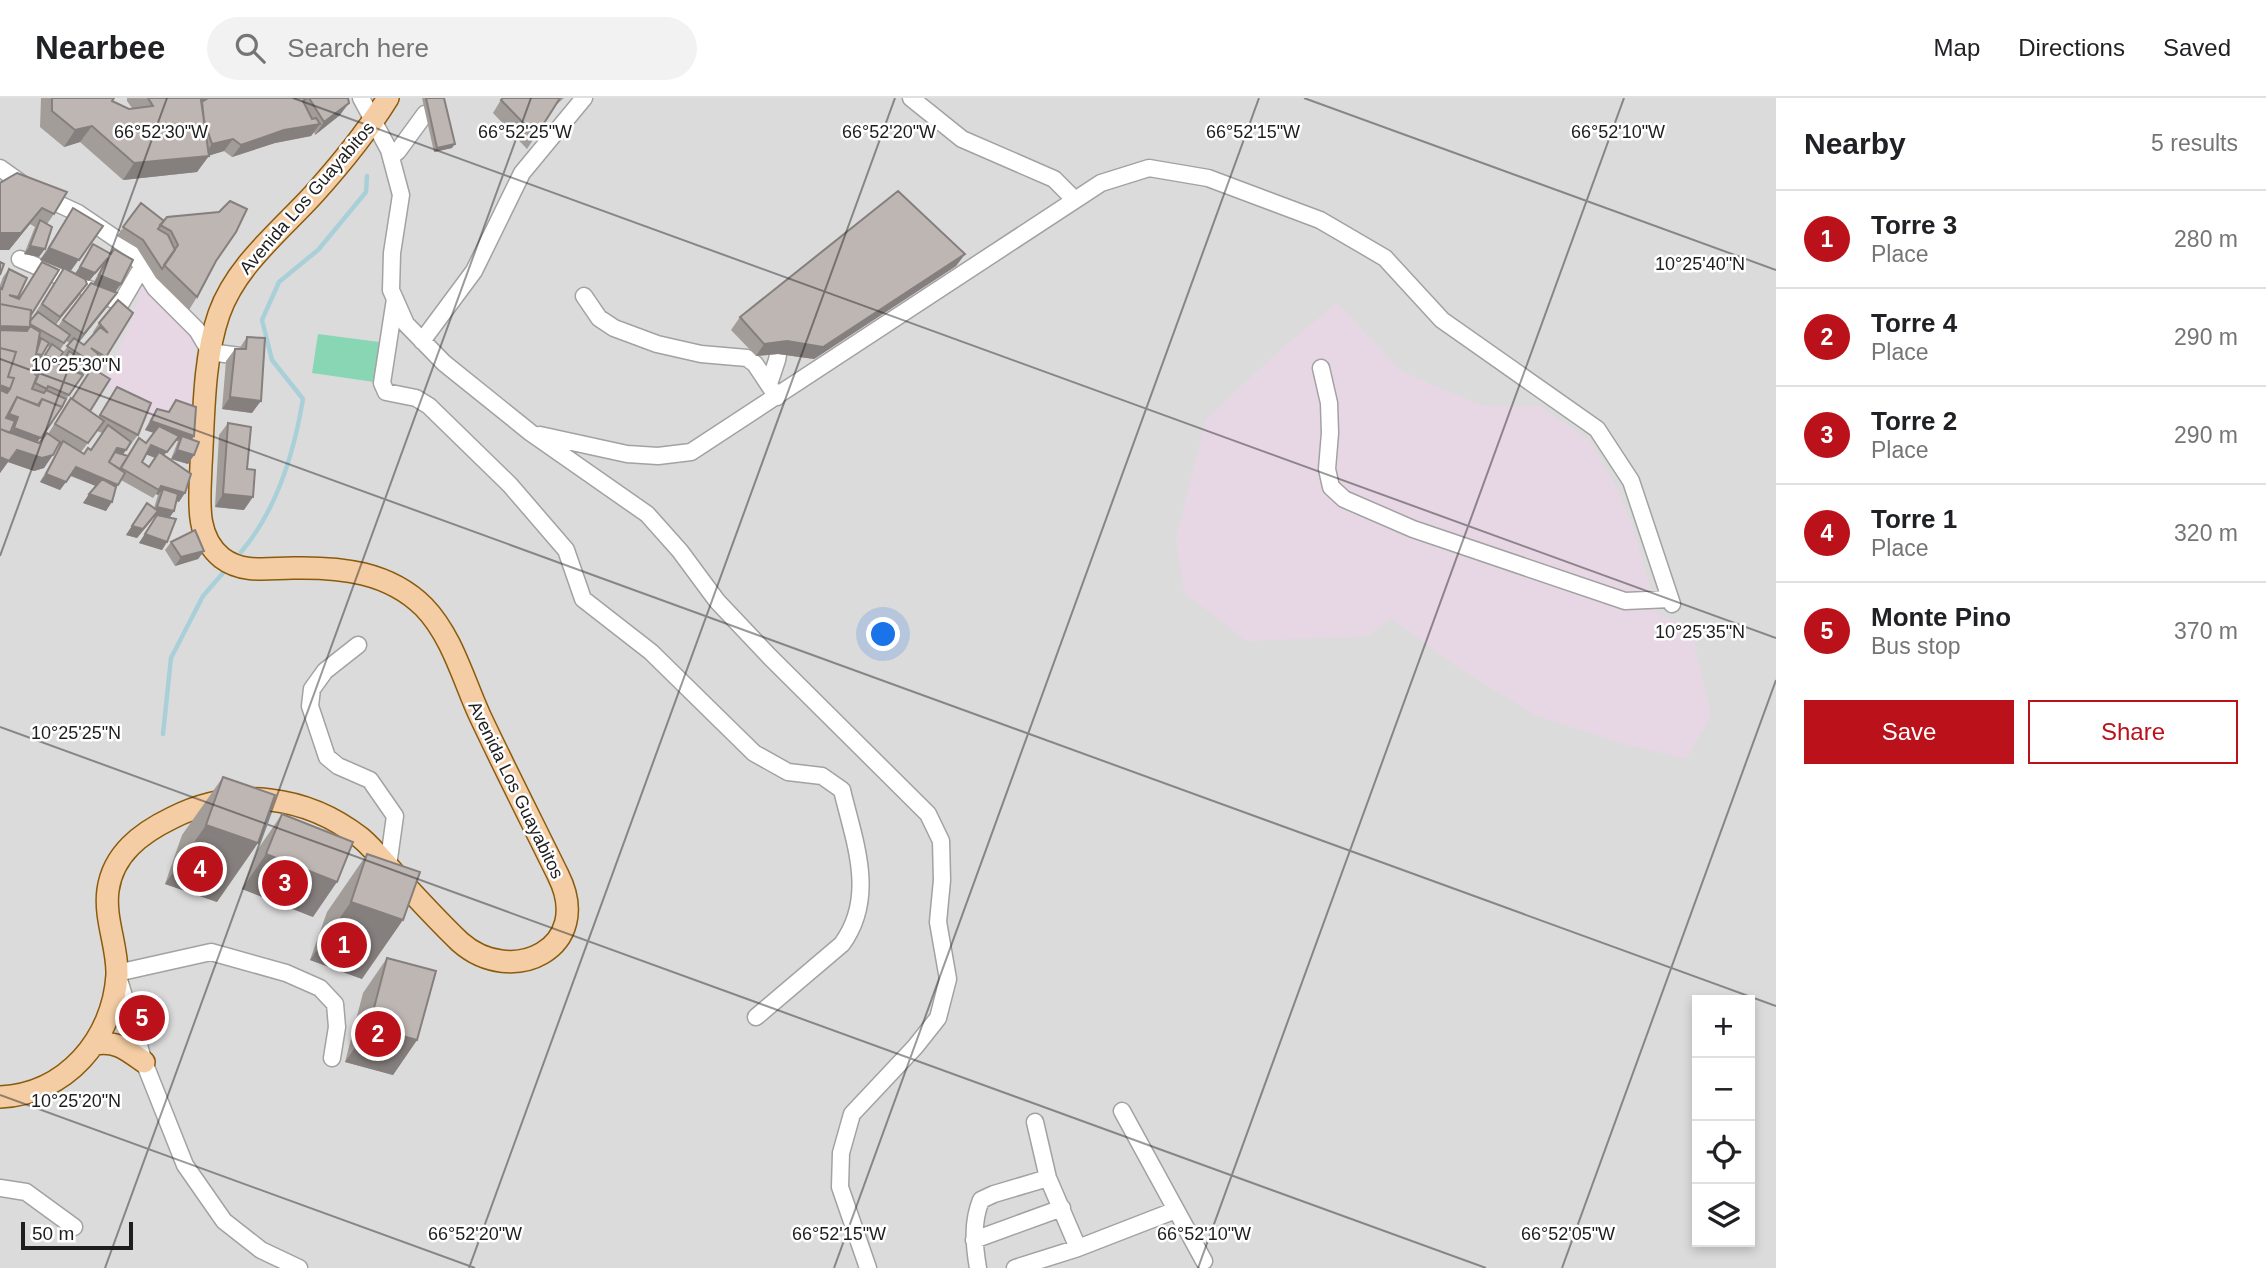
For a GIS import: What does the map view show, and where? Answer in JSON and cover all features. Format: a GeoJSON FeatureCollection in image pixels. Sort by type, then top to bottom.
{"type":"FeatureCollection","features":[{"type":"Feature","properties":{"kind":"main road","name":"Avenida Los Guayabitos"},"geometry":{"type":"LineString","coordinates":[[0,1097],[16,1096],[45,1086],[76,1066],[95,1044],[107,1020],[117,973],[108,922],[108,891],[114,869],[127,849],[136,840],[176,816],[225,801],[257,798],[285,800],[334,819],[363,839],[452,935],[468,949],[485,957],[519,961],[537,956],[551,948],[565,929],[566,908],[561,880],[501,761],[440,626],[422,606],[382,578],[327,569],[255,570],[221,557],[202,528],[199,510],[210,352],[219,313],[239,277],[320,187],[388,98]]}},
{"type":"Feature","properties":{"kind":"main road"},"geometry":{"type":"LineString","coordinates":[[95,1044],[107,1042],[121,1045],[144,1062]]}},
{"type":"Feature","properties":{"kind":"street"},"geometry":{"type":"LineString","coordinates":[[361,98],[389,150],[401,195],[392,253],[391,290],[405,324],[443,363],[531,433],[647,514],[680,551],[717,601],[769,657],[928,814],[941,841],[942,880],[938,922],[948,979],[938,1018],[915,1047],[852,1114],[841,1153],[840,1187],[868,1268]]}},
{"type":"Feature","properties":{"kind":"street"},"geometry":{"type":"LineString","coordinates":[[422,341],[474,271],[522,173],[584,98]]}},
{"type":"Feature","properties":{"kind":"street"},"geometry":{"type":"LineString","coordinates":[[911,98],[962,139],[1054,179],[1075,200]]}},
{"type":"Feature","properties":{"kind":"street"},"geometry":{"type":"LineString","coordinates":[[391,157],[425,114]]}},
{"type":"Feature","properties":{"kind":"street"},"geometry":{"type":"LineString","coordinates":[[0,168],[6,181],[78,214],[131,250],[155,288],[197,330],[210,352],[247,357]]}},
{"type":"Feature","properties":{"kind":"street"},"geometry":{"type":"LineString","coordinates":[[531,433],[627,454],[658,456],[691,452],[773,391],[1101,183],[1149,168],[1208,178],[1320,220],[1385,258],[1442,320],[1597,429],[1632,481],[1671,602],[1625,601],[1413,529],[1344,499],[1331,487],[1329,478],[1329,403],[1321,368]]}},
{"type":"Feature","properties":{"kind":"street"},"geometry":{"type":"LineString","coordinates":[[20,259],[121,303],[142,267]]}},
{"type":"Feature","properties":{"kind":"street"},"geometry":{"type":"LineString","coordinates":[[584,296],[598,318],[614,328],[657,344],[701,354],[747,358],[755,364],[773,391]]}},
{"type":"Feature","properties":{"kind":"street"},"geometry":{"type":"LineString","coordinates":[[395,299],[382,383],[386,392],[416,398],[429,406],[492,467],[566,550],[583,599],[651,652],[754,753],[788,772],[822,776],[842,790],[861,861],[861,903],[852,930],[842,944],[756,1017]]}},
{"type":"Feature","properties":{"kind":"street"},"geometry":{"type":"LineString","coordinates":[[773,391],[786,313]]}},
{"type":"Feature","properties":{"kind":"street"},"geometry":{"type":"LineString","coordinates":[[358,645],[325,671],[312,689],[310,706],[327,757],[338,766],[370,780],[395,816],[388,866]]}},
{"type":"Feature","properties":{"kind":"street"},"geometry":{"type":"LineString","coordinates":[[299,1268],[261,1250],[224,1221],[186,1165],[144,1062],[117,973],[211,952],[286,973],[320,988],[335,1004],[337,1027],[331,1058]]}},
{"type":"Feature","properties":{"kind":"street"},"geometry":{"type":"LineString","coordinates":[[1122,1111],[1204,1261]]}},
{"type":"Feature","properties":{"kind":"street"},"geometry":{"type":"LineString","coordinates":[[1035,1122],[1048,1178],[1078,1248]]}},
{"type":"Feature","properties":{"kind":"street"},"geometry":{"type":"LineString","coordinates":[[978,1268],[974,1225],[981,1200],[1048,1178]]}},
{"type":"Feature","properties":{"kind":"street"},"geometry":{"type":"LineString","coordinates":[[0,1188],[26,1192],[74,1227]]}},
{"type":"Feature","properties":{"kind":"street"},"geometry":{"type":"LineString","coordinates":[[974,1240],[1062,1208]]}},
{"type":"Feature","properties":{"kind":"street"},"geometry":{"type":"LineString","coordinates":[[1015,1268],[1078,1248],[1176,1210]]}},
{"type":"Feature","properties":{"kind":"street"},"geometry":{"type":"LineString","coordinates":[[261,1250],[271,1268]]}},
{"type":"Feature","properties":{"kind":"shaded area"},"geometry":{"type":"Polygon","coordinates":[[[0,98],[1776,98],[1776,1268],[0,1268],[0,98]]]}},
{"type":"Feature","properties":{"kind":"shaded area"},"geometry":{"type":"Polygon","coordinates":[[[143,283],[154,299],[197,330],[190,416],[163,421],[151,418],[104,382],[131,323],[143,283]]]}},
{"type":"Feature","properties":{"kind":"shaded area"},"geometry":{"type":"Polygon","coordinates":[[[1337,303],[1402,372],[1481,405],[1539,406],[1590,441],[1617,489],[1634,530],[1657,614],[1690,625],[1711,716],[1686,759],[1620,743],[1537,716],[1463,671],[1391,618],[1368,636],[1246,641],[1184,592],[1176,539],[1206,419],[1287,344],[1337,303]]]}},
{"type":"Feature","properties":{"kind":"green space"},"geometry":{"type":"Polygon","coordinates":[[[318,334],[387,343],[381,383],[312,373],[318,334]]]}},
{"type":"Feature","properties":{"kind":"building"},"geometry":{"type":"Polygon","coordinates":[[[52,98],[114,98],[112,101],[129,109],[153,106],[148,98],[204,98],[201,100],[209,156],[134,163],[92,126],[75,130],[52,111],[52,98]]]}},
{"type":"Feature","properties":{"kind":"building"},"geometry":{"type":"Polygon","coordinates":[[[208,98],[307,98],[303,101],[312,119],[316,118],[320,124],[284,130],[241,145],[233,139],[212,144],[204,120],[202,102],[208,98]]]}},
{"type":"Feature","properties":{"kind":"building"},"geometry":{"type":"Polygon","coordinates":[[[309,98],[348,98],[349,103],[324,122],[309,98]]]}},
{"type":"Feature","properties":{"kind":"building"},"geometry":{"type":"Polygon","coordinates":[[[426,98],[444,98],[455,144],[437,148],[426,98]]]}},
{"type":"Feature","properties":{"kind":"building"},"geometry":{"type":"Polygon","coordinates":[[[560,98],[536,136],[501,100],[560,98]]]}},
{"type":"Feature","properties":{"kind":"building"},"geometry":{"type":"Polygon","coordinates":[[[17,173],[67,192],[54,214],[42,208],[21,233],[0,233],[0,183],[17,173]]]}},
{"type":"Feature","properties":{"kind":"building"},"geometry":{"type":"Polygon","coordinates":[[[898,191],[965,254],[823,347],[787,341],[764,344],[740,317],[898,191]]]}},
{"type":"Feature","properties":{"kind":"building"},"geometry":{"type":"Polygon","coordinates":[[[230,201],[247,209],[197,297],[164,265],[178,245],[171,231],[160,225],[167,217],[219,212],[230,201]]]}},
{"type":"Feature","properties":{"kind":"building"},"geometry":{"type":"Polygon","coordinates":[[[141,203],[164,221],[158,229],[168,235],[175,250],[162,269],[143,240],[123,227],[141,203]]]}},
{"type":"Feature","properties":{"kind":"building"},"geometry":{"type":"Polygon","coordinates":[[[73,208],[103,226],[79,260],[49,248],[73,208]]]}},
{"type":"Feature","properties":{"kind":"building"},"geometry":{"type":"Polygon","coordinates":[[[40,220],[52,227],[45,249],[30,246],[40,220]]]}},
{"type":"Feature","properties":{"kind":"building"},"geometry":{"type":"Polygon","coordinates":[[[93,244],[111,254],[114,249],[133,260],[121,284],[99,275],[108,258],[95,273],[80,267],[93,244]]]}},
{"type":"Feature","properties":{"kind":"building"},"geometry":{"type":"Polygon","coordinates":[[[42,262],[59,270],[31,315],[31,310],[0,304],[0,288],[2,289],[9,269],[27,278],[18,297],[9,295],[19,299],[42,262]]]}},
{"type":"Feature","properties":{"kind":"building"},"geometry":{"type":"Polygon","coordinates":[[[64,268],[85,279],[87,284],[60,317],[42,304],[64,268]]]}},
{"type":"Feature","properties":{"kind":"building"},"geometry":{"type":"Polygon","coordinates":[[[91,283],[117,293],[84,334],[63,320],[91,283]]]}},
{"type":"Feature","properties":{"kind":"building"},"geometry":{"type":"Polygon","coordinates":[[[118,300],[133,313],[106,357],[91,348],[98,354],[94,364],[67,346],[74,338],[84,345],[100,327],[108,333],[99,323],[118,300]]]}},
{"type":"Feature","properties":{"kind":"building"},"geometry":{"type":"Polygon","coordinates":[[[0,304],[31,310],[30,327],[0,326],[0,304]]]}},
{"type":"Feature","properties":{"kind":"building"},"geometry":{"type":"Polygon","coordinates":[[[38,312],[70,335],[64,343],[30,324],[38,312]]]}},
{"type":"Feature","properties":{"kind":"building"},"geometry":{"type":"Polygon","coordinates":[[[30,326],[40,332],[33,372],[37,376],[32,389],[44,393],[46,390],[66,399],[62,407],[42,399],[38,405],[17,397],[6,418],[15,421],[10,433],[0,429],[0,390],[7,393],[10,389],[14,378],[8,377],[16,352],[0,348],[0,330],[27,331],[30,326]]]}},
{"type":"Feature","properties":{"kind":"building"},"geometry":{"type":"Polygon","coordinates":[[[247,337],[265,338],[261,401],[230,397],[235,349],[246,349],[247,337]]]}},
{"type":"Feature","properties":{"kind":"building"},"geometry":{"type":"Polygon","coordinates":[[[41,338],[49,343],[42,355],[36,354],[41,338]]]}},
{"type":"Feature","properties":{"kind":"building"},"geometry":{"type":"Polygon","coordinates":[[[52,344],[63,352],[58,362],[45,355],[52,344]]]}},
{"type":"Feature","properties":{"kind":"building"},"geometry":{"type":"Polygon","coordinates":[[[0,348],[16,352],[8,377],[14,378],[10,389],[0,385],[0,348]]]}},
{"type":"Feature","properties":{"kind":"building"},"geometry":{"type":"Polygon","coordinates":[[[69,351],[88,363],[82,374],[63,365],[69,351]]]}},
{"type":"Feature","properties":{"kind":"building"},"geometry":{"type":"Polygon","coordinates":[[[41,356],[83,375],[69,395],[35,383],[40,371],[36,368],[41,356]]]}},
{"type":"Feature","properties":{"kind":"building"},"geometry":{"type":"Polygon","coordinates":[[[92,368],[110,379],[90,411],[72,399],[92,368]]]}},
{"type":"Feature","properties":{"kind":"building"},"geometry":{"type":"Polygon","coordinates":[[[117,387],[151,403],[138,435],[100,415],[117,387]]]}},
{"type":"Feature","properties":{"kind":"building"},"geometry":{"type":"Polygon","coordinates":[[[17,397],[39,406],[42,399],[62,407],[41,438],[14,428],[18,417],[9,414],[17,397]]]}},
{"type":"Feature","properties":{"kind":"building"},"geometry":{"type":"Polygon","coordinates":[[[71,398],[104,421],[88,443],[55,424],[71,398]]]}},
{"type":"Feature","properties":{"kind":"building"},"geometry":{"type":"Polygon","coordinates":[[[176,400],[196,407],[194,436],[151,421],[157,409],[169,412],[176,400]]]}},
{"type":"Feature","properties":{"kind":"building"},"geometry":{"type":"Polygon","coordinates":[[[228,423],[251,427],[247,469],[255,470],[253,497],[223,494],[228,423]]]}},
{"type":"Feature","properties":{"kind":"building"},"geometry":{"type":"Polygon","coordinates":[[[108,425],[131,442],[126,450],[117,448],[109,462],[125,473],[118,485],[76,467],[66,482],[46,474],[63,441],[84,454],[88,448],[91,450],[108,425]]]}},
{"type":"Feature","properties":{"kind":"building"},"geometry":{"type":"Polygon","coordinates":[[[159,426],[179,436],[167,452],[151,445],[142,462],[149,467],[159,452],[191,474],[185,493],[161,486],[159,490],[121,468],[139,438],[146,443],[159,426]]]}},
{"type":"Feature","properties":{"kind":"building"},"geometry":{"type":"Polygon","coordinates":[[[0,429],[39,443],[47,433],[60,442],[53,455],[42,458],[17,450],[9,461],[0,457],[0,429]]]}},
{"type":"Feature","properties":{"kind":"building"},"geometry":{"type":"Polygon","coordinates":[[[182,436],[199,442],[194,455],[177,450],[182,436]]]}},
{"type":"Feature","properties":{"kind":"building"},"geometry":{"type":"Polygon","coordinates":[[[115,452],[128,456],[120,469],[109,462],[115,452]]]}},
{"type":"Feature","properties":{"kind":"building"},"geometry":{"type":"Polygon","coordinates":[[[102,479],[116,487],[112,502],[89,494],[102,479]]]}},
{"type":"Feature","properties":{"kind":"building"},"geometry":{"type":"Polygon","coordinates":[[[163,489],[178,494],[174,511],[157,507],[163,489]]]}},
{"type":"Feature","properties":{"kind":"building"},"geometry":{"type":"Polygon","coordinates":[[[147,503],[158,511],[143,529],[132,526],[147,503]]]}},
{"type":"Feature","properties":{"kind":"building"},"geometry":{"type":"Polygon","coordinates":[[[157,515],[176,519],[167,542],[145,534],[157,515]]]}},
{"type":"Feature","properties":{"kind":"building"},"geometry":{"type":"Polygon","coordinates":[[[195,530],[204,551],[181,557],[171,542],[195,530]]]}},
{"type":"Feature","properties":{"kind":"building"},"geometry":{"type":"Polygon","coordinates":[[[223,777],[275,795],[258,843],[206,825],[223,777]]]}},
{"type":"Feature","properties":{"kind":"building"},"geometry":{"type":"Polygon","coordinates":[[[282,814],[353,842],[337,882],[266,854],[282,814]]]}},
{"type":"Feature","properties":{"kind":"building"},"geometry":{"type":"Polygon","coordinates":[[[367,854],[420,872],[403,920],[351,902],[367,854]]]}},
{"type":"Feature","properties":{"kind":"building"},"geometry":{"type":"Polygon","coordinates":[[[387,958],[436,971],[417,1040],[369,1027],[387,958]]]}},
{"type":"Feature","properties":{"kind":"waterway"},"geometry":{"type":"LineString","coordinates":[[241,552],[265,518],[282,480],[295,440],[303,399],[272,360],[262,320],[279,282],[318,250],[333,232],[366,192],[367,176]]}},
{"type":"Feature","properties":{"kind":"waterway"},"geometry":{"type":"LineString","coordinates":[[163,734],[171,658],[203,596],[223,573]]}},
{"type":"Feature","properties":{"kind":"place","name":"Torre 1"},"geometry":{"type":"Point","coordinates":[200,869]}},
{"type":"Feature","properties":{"kind":"place","name":"Torre 2"},"geometry":{"type":"Point","coordinates":[285,883]}},
{"type":"Feature","properties":{"kind":"place","name":"Torre 3"},"geometry":{"type":"Point","coordinates":[344,945]}},
{"type":"Feature","properties":{"kind":"place","name":"Monte Pino"},"geometry":{"type":"Point","coordinates":[142,1018]}},
{"type":"Feature","properties":{"kind":"place","name":"Torre 4"},"geometry":{"type":"Point","coordinates":[378,1034]}}]}
